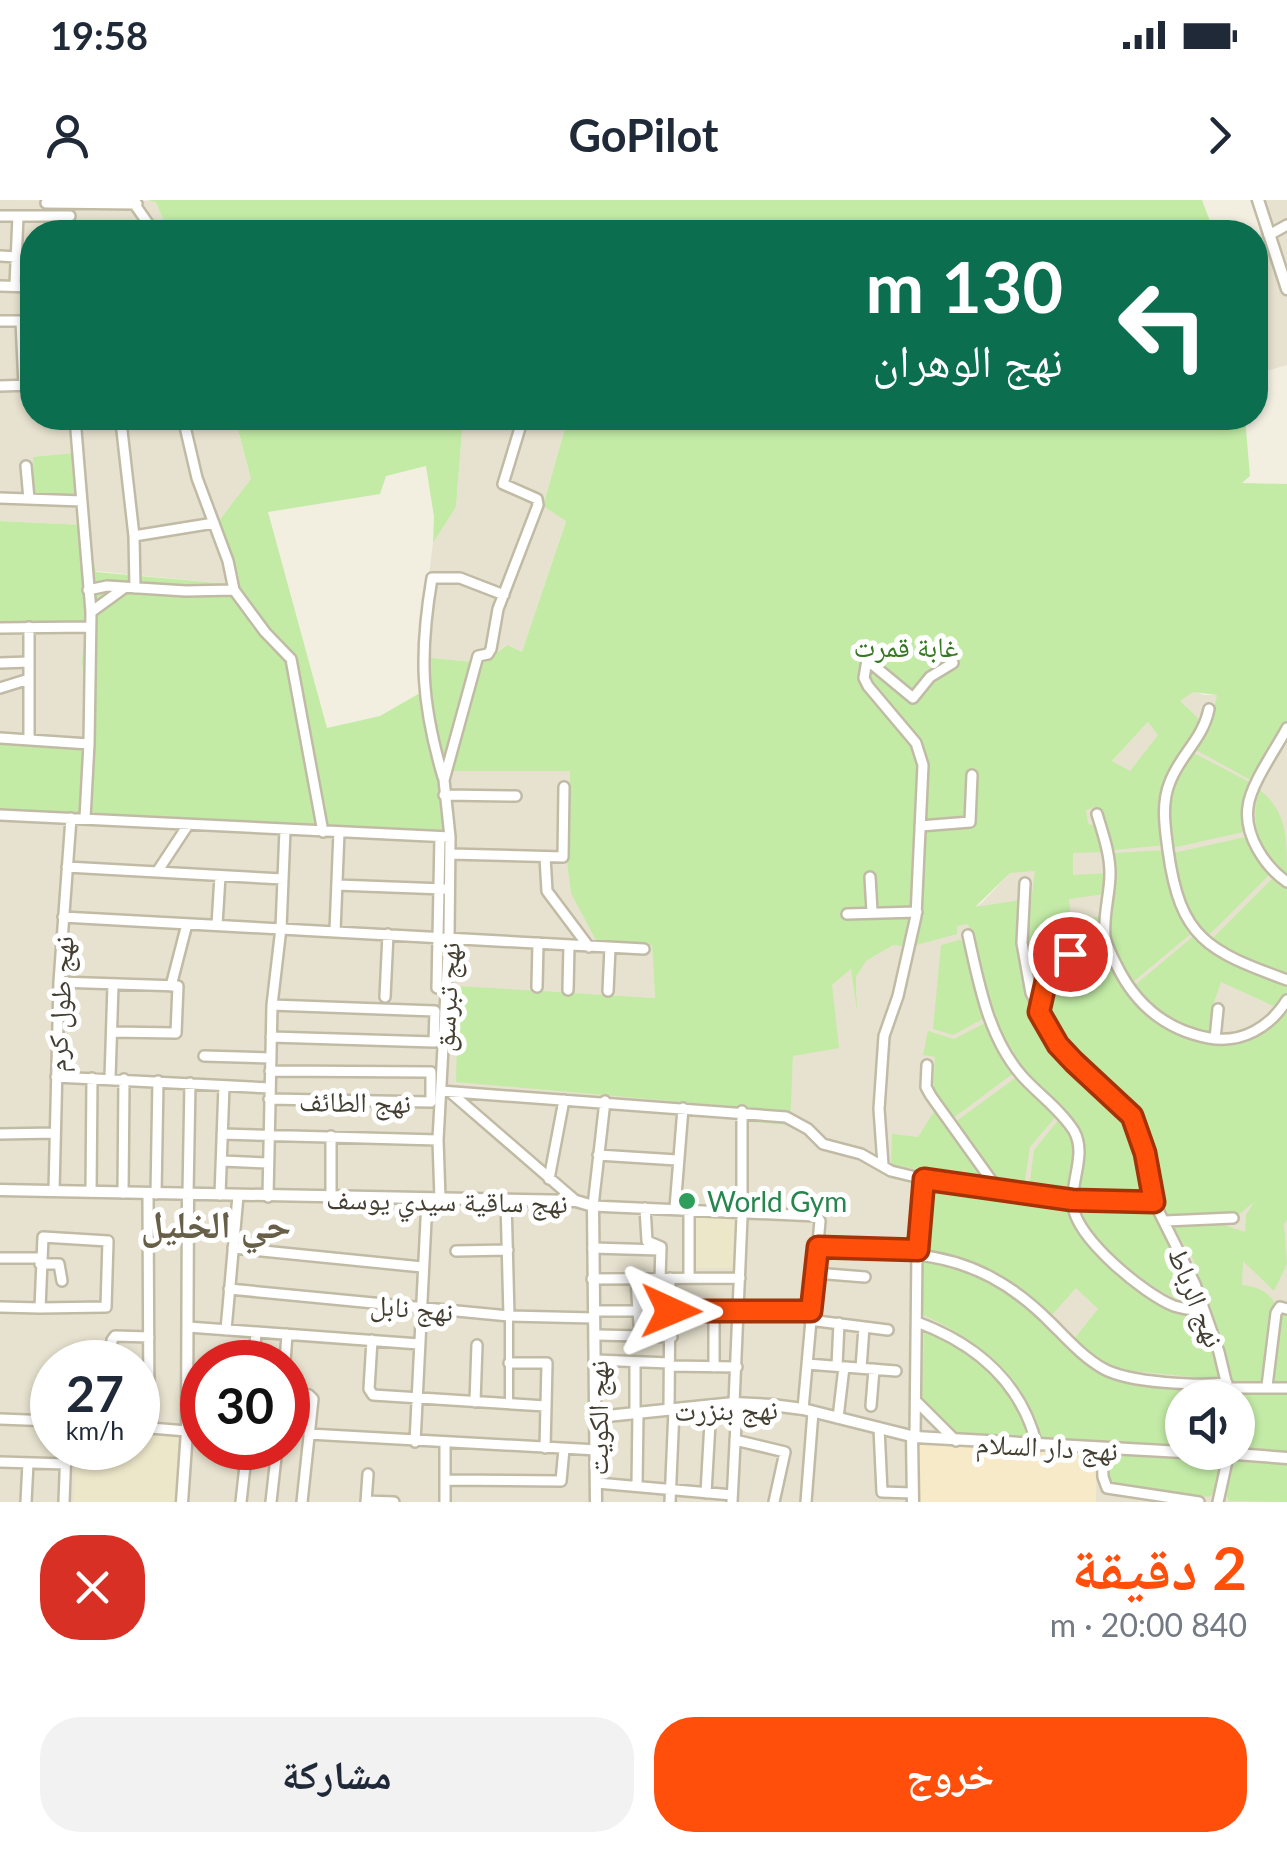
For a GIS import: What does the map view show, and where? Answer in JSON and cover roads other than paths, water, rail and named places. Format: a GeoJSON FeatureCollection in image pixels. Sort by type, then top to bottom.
{"type":"FeatureCollection","features":[{"type":"Feature","properties":{"kind":"street"},"geometry":{"type":"LineString","coordinates":[[46,216],[46,201],[133,202]]}},
{"type":"Feature","properties":{"kind":"street"},"geometry":{"type":"LineString","coordinates":[[70,220],[71,203]]}},
{"type":"Feature","properties":{"kind":"street"},"geometry":{"type":"LineString","coordinates":[[0,216],[70,216]]}},
{"type":"Feature","properties":{"kind":"street"},"geometry":{"type":"LineString","coordinates":[[16,286],[18,216]]}},
{"type":"Feature","properties":{"kind":"street"},"geometry":{"type":"LineString","coordinates":[[1269,235],[1287,225]]}},
{"type":"Feature","properties":{"kind":"street"},"geometry":{"type":"LineString","coordinates":[[1268,232],[1287,289]]}},
{"type":"Feature","properties":{"kind":"street"},"geometry":{"type":"LineString","coordinates":[[0,256],[16,257]]}},
{"type":"Feature","properties":{"kind":"street"},"geometry":{"type":"LineString","coordinates":[[0,286],[20,286]]}},
{"type":"Feature","properties":{"kind":"street"},"geometry":{"type":"LineString","coordinates":[[76,430],[90,612],[85,818]]}},
{"type":"Feature","properties":{"kind":"street"},"geometry":{"type":"LineString","coordinates":[[122,430],[134,536],[130,588]]}},
{"type":"Feature","properties":{"kind":"street"},"geometry":{"type":"LineString","coordinates":[[186,430],[197,478],[234,590],[292,660],[324,832]]}},
{"type":"Feature","properties":{"kind":"street"},"geometry":{"type":"LineString","coordinates":[[444,780],[478,656],[490,652],[494,624],[538,504],[537,499],[502,484],[519,430]]}},
{"type":"Feature","properties":{"kind":"street"},"geometry":{"type":"LineString","coordinates":[[26,466],[29,499]]}},
{"type":"Feature","properties":{"kind":"street"},"geometry":{"type":"LineString","coordinates":[[0,498],[82,500]]}},
{"type":"Feature","properties":{"kind":"street"},"geometry":{"type":"LineString","coordinates":[[134,536],[214,524]]}},
{"type":"Feature","properties":{"kind":"street"},"geometry":{"type":"LineString","coordinates":[[437,988],[444,936],[445,837],[444,780],[424,701],[425,621],[432,578],[460,578],[504,596]]}},
{"type":"Feature","properties":{"kind":"street"},"geometry":{"type":"LineString","coordinates":[[88,590],[107,586],[234,590]]}},
{"type":"Feature","properties":{"kind":"street"},"geometry":{"type":"LineString","coordinates":[[90,612],[130,588]]}},
{"type":"Feature","properties":{"kind":"street"},"geometry":{"type":"LineString","coordinates":[[29,627],[29,739]]}},
{"type":"Feature","properties":{"kind":"street"},"geometry":{"type":"LineString","coordinates":[[0,628],[89,627]]}},
{"type":"Feature","properties":{"kind":"street"},"geometry":{"type":"LineString","coordinates":[[883,1165],[880,1109],[884,1036],[898,996],[916,912],[921,755],[868,686],[864,678],[866,660],[913,698],[926,680],[953,663]]}},
{"type":"Feature","properties":{"kind":"street"},"geometry":{"type":"LineString","coordinates":[[0,662],[29,662]]}},
{"type":"Feature","properties":{"kind":"street"},"geometry":{"type":"LineString","coordinates":[[0,688],[29,680]]}},
{"type":"Feature","properties":{"kind":"street"},"geometry":{"type":"LineString","coordinates":[[1210,709],[1203,732],[1172,776],[1167,793],[1168,847],[1177,896],[1185,917],[1206,942],[1235,960],[1287,980]]}},
{"type":"Feature","properties":{"kind":"street"},"geometry":{"type":"LineString","coordinates":[[1287,728],[1248,806],[1252,833],[1264,860],[1287,882]]}},
{"type":"Feature","properties":{"kind":"street"},"geometry":{"type":"LineString","coordinates":[[0,738],[89,744]]}},
{"type":"Feature","properties":{"kind":"street"},"geometry":{"type":"LineString","coordinates":[[920,826],[970,822],[972,775]]}},
{"type":"Feature","properties":{"kind":"street"},"geometry":{"type":"LineString","coordinates":[[450,854],[562,857],[564,788]]}},
{"type":"Feature","properties":{"kind":"street"},"geometry":{"type":"LineString","coordinates":[[444,795],[516,796]]}},
{"type":"Feature","properties":{"kind":"street"},"geometry":{"type":"LineString","coordinates":[[0,814],[445,837]]}},
{"type":"Feature","properties":{"kind":"street"},"geometry":{"type":"LineString","coordinates":[[1096,814],[1109,852],[1105,939],[1130,988],[1157,1018],[1190,1034],[1238,1038],[1263,1027],[1287,1000]]}},
{"type":"Feature","properties":{"kind":"street","name":"نهج طول كرم"},"geometry":{"type":"LineString","coordinates":[[54,1191],[70,818]]}},
{"type":"Feature","properties":{"kind":"street"},"geometry":{"type":"LineString","coordinates":[[157,872],[188,825]]}},
{"type":"Feature","properties":{"kind":"street"},"geometry":{"type":"LineString","coordinates":[[268,1197],[272,1006],[281,928],[285,830]]}},
{"type":"Feature","properties":{"kind":"street"},"geometry":{"type":"LineString","coordinates":[[335,931],[339,832]]}},
{"type":"Feature","properties":{"kind":"street"},"geometry":{"type":"LineString","coordinates":[[444,890],[450,854],[445,837]]}},
{"type":"Feature","properties":{"kind":"street"},"geometry":{"type":"LineString","coordinates":[[545,857],[547,891],[589,948]]}},
{"type":"Feature","properties":{"kind":"street"},"geometry":{"type":"LineString","coordinates":[[67,867],[283,879]]}},
{"type":"Feature","properties":{"kind":"street"},"geometry":{"type":"LineString","coordinates":[[217,925],[220,876]]}},
{"type":"Feature","properties":{"kind":"street"},"geometry":{"type":"LineString","coordinates":[[870,876],[872,911]]}},
{"type":"Feature","properties":{"kind":"street","name":"نهج الرباط"},"geometry":{"type":"LineString","coordinates":[[1026,883],[1023,956],[1039,1012],[1058,1045],[1132,1116],[1145,1153],[1154,1202],[1191,1272],[1225,1380]]}},
{"type":"Feature","properties":{"kind":"street"},"geometry":{"type":"LineString","coordinates":[[337,885],[444,890]]}},
{"type":"Feature","properties":{"kind":"street"},"geometry":{"type":"LineString","coordinates":[[847,914],[916,912]]}},
{"type":"Feature","properties":{"kind":"street"},"geometry":{"type":"LineString","coordinates":[[64,917],[644,950]]}},
{"type":"Feature","properties":{"kind":"street"},"geometry":{"type":"LineString","coordinates":[[171,986],[187,924]]}},
{"type":"Feature","properties":{"kind":"street"},"geometry":{"type":"LineString","coordinates":[[385,998],[388,934]]}},
{"type":"Feature","properties":{"kind":"street"},"geometry":{"type":"LineString","coordinates":[[968,935],[981,996],[1002,1046],[1019,1072],[1075,1134],[1079,1147],[1072,1200],[1082,1230],[1136,1280],[1175,1306],[1204,1311]]}},
{"type":"Feature","properties":{"kind":"street","name":"نهج تبرسق"},"geometry":{"type":"LineString","coordinates":[[440,1199],[438,1140],[446,1091],[444,936]]}},
{"type":"Feature","properties":{"kind":"street"},"geometry":{"type":"LineString","coordinates":[[1039,1012],[1046,981],[1061,960],[1105,939]]}},
{"type":"Feature","properties":{"kind":"street"},"geometry":{"type":"LineString","coordinates":[[537,987],[538,943]]}},
{"type":"Feature","properties":{"kind":"street"},"geometry":{"type":"LineString","coordinates":[[568,990],[569,945]]}},
{"type":"Feature","properties":{"kind":"street"},"geometry":{"type":"LineString","coordinates":[[608,991],[610,948]]}},
{"type":"Feature","properties":{"kind":"street"},"geometry":{"type":"LineString","coordinates":[[60,982],[178,986],[176,1033],[112,1032]]}},
{"type":"Feature","properties":{"kind":"street"},"geometry":{"type":"LineString","coordinates":[[110,1078],[114,984]]}},
{"type":"Feature","properties":{"kind":"street"},"geometry":{"type":"LineString","coordinates":[[271,1037],[434,1042],[435,1012],[272,1006]]}},
{"type":"Feature","properties":{"kind":"street"},"geometry":{"type":"LineString","coordinates":[[1215,1039],[1218,1009]]}},
{"type":"Feature","properties":{"kind":"street"},"geometry":{"type":"LineString","coordinates":[[204,1056],[270,1058]]}},
{"type":"Feature","properties":{"kind":"street"},"geometry":{"type":"LineString","coordinates":[[927,1065],[926,1088],[999,1190]]}},
{"type":"Feature","properties":{"kind":"street","name":"نهج الطائف"},"geometry":{"type":"LineString","coordinates":[[270,1070],[431,1072],[430,1102],[270,1093]]}},
{"type":"Feature","properties":{"kind":"street"},"geometry":{"type":"LineString","coordinates":[[56,1076],[190,1083],[270,1093]]}},
{"type":"Feature","properties":{"kind":"street"},"geometry":{"type":"LineString","coordinates":[[91,1192],[92,1078]]}},
{"type":"Feature","properties":{"kind":"street"},"geometry":{"type":"LineString","coordinates":[[123,1193],[124,1079]]}},
{"type":"Feature","properties":{"kind":"street"},"geometry":{"type":"LineString","coordinates":[[112,1340],[115,1336],[149,1337],[158,1081]]}},
{"type":"Feature","properties":{"kind":"street"},"geometry":{"type":"LineString","coordinates":[[188,1340],[190,1083]]}},
{"type":"Feature","properties":{"kind":"street"},"geometry":{"type":"LineString","coordinates":[[220,1196],[224,1086]]}},
{"type":"Feature","properties":{"kind":"street"},"geometry":{"type":"LineString","coordinates":[[446,1091],[786,1116],[824,1144],[861,1154],[896,1173],[1072,1200],[1154,1202]]}},
{"type":"Feature","properties":{"kind":"street"},"geometry":{"type":"LineString","coordinates":[[446,1091],[576,1201]]}},
{"type":"Feature","properties":{"kind":"street"},"geometry":{"type":"LineString","coordinates":[[550,1180],[564,1100]]}},
{"type":"Feature","properties":{"kind":"street","name":"نهج الكويت"},"geometry":{"type":"LineString","coordinates":[[597,1495],[592,1279],[594,1206],[605,1102]]}},
{"type":"Feature","properties":{"kind":"street"},"geometry":{"type":"LineString","coordinates":[[675,1208],[683,1108]]}},
{"type":"Feature","properties":{"kind":"street"},"geometry":{"type":"LineString","coordinates":[[597,1495],[637,1486],[732,1498],[742,1112]]}},
{"type":"Feature","properties":{"kind":"street"},"geometry":{"type":"LineString","coordinates":[[0,1134],[55,1133]]}},
{"type":"Feature","properties":{"kind":"street"},"geometry":{"type":"LineString","coordinates":[[222,1134],[438,1140]]}},
{"type":"Feature","properties":{"kind":"street"},"geometry":{"type":"LineString","coordinates":[[330,1136],[330,1199]]}},
{"type":"Feature","properties":{"kind":"street"},"geometry":{"type":"LineString","coordinates":[[598,1154],[677,1160]]}},
{"type":"Feature","properties":{"kind":"street"},"geometry":{"type":"LineString","coordinates":[[222,1161],[268,1163]]}},
{"type":"Feature","properties":{"kind":"street"},"geometry":{"type":"LineString","coordinates":[[879,1428],[882,1492],[913,1497],[918,1252],[924,1179]]}},
{"type":"Feature","properties":{"kind":"street","name":"نهج ساقية سيدي يوسف"},"geometry":{"type":"LineString","coordinates":[[0,1190],[576,1201],[594,1206]]}},
{"type":"Feature","properties":{"kind":"street"},"geometry":{"type":"LineString","coordinates":[[226,1330],[238,1196]]}},
{"type":"Feature","properties":{"kind":"street"},"geometry":{"type":"LineString","coordinates":[[415,1442],[427,1200]]}},
{"type":"Feature","properties":{"kind":"street"},"geometry":{"type":"LineString","coordinates":[[506,1200],[509,1404]]}},
{"type":"Feature","properties":{"kind":"street"},"geometry":{"type":"LineString","coordinates":[[594,1206],[817,1216],[820,1221],[807,1364],[806,1502]]}},
{"type":"Feature","properties":{"kind":"street"},"geometry":{"type":"LineString","coordinates":[[645,1208],[647,1241],[660,1245],[671,1311],[670,1502]]}},
{"type":"Feature","properties":{"kind":"street"},"geometry":{"type":"LineString","coordinates":[[688,1209],[689,1278]]}},
{"type":"Feature","properties":{"kind":"street"},"geometry":{"type":"LineString","coordinates":[[1165,1221],[1233,1218]]}},
{"type":"Feature","properties":{"kind":"street"},"geometry":{"type":"LineString","coordinates":[[0,1307],[40,1308],[106,1307],[110,1244],[107,1240],[45,1236],[40,1261],[40,1308]]}},
{"type":"Feature","properties":{"kind":"street"},"geometry":{"type":"LineString","coordinates":[[818,1247],[918,1252],[970,1266],[999,1279],[1108,1372],[1165,1381]]}},
{"type":"Feature","properties":{"kind":"street"},"geometry":{"type":"LineString","coordinates":[[233,1248],[422,1267]]}},
{"type":"Feature","properties":{"kind":"street"},"geometry":{"type":"LineString","coordinates":[[593,1248],[660,1250]]}},
{"type":"Feature","properties":{"kind":"street"},"geometry":{"type":"LineString","coordinates":[[456,1251],[508,1250]]}},
{"type":"Feature","properties":{"kind":"street"},"geometry":{"type":"LineString","coordinates":[[0,1258],[60,1265],[62,1281]]}},
{"type":"Feature","properties":{"kind":"street"},"geometry":{"type":"LineString","coordinates":[[815,1273],[865,1277]]}},
{"type":"Feature","properties":{"kind":"street"},"geometry":{"type":"LineString","coordinates":[[592,1279],[740,1278]]}},
{"type":"Feature","properties":{"kind":"street"},"geometry":{"type":"LineString","coordinates":[[636,1279],[638,1312],[632,1362],[637,1486]]}},
{"type":"Feature","properties":{"kind":"street","name":"نهج نابل"},"geometry":{"type":"LineString","coordinates":[[229,1289],[509,1316],[638,1312]]}},
{"type":"Feature","properties":{"kind":"street"},"geometry":{"type":"LineString","coordinates":[[1267,1386],[1276,1313],[1280,1306],[1287,1309]]}},
{"type":"Feature","properties":{"kind":"street"},"geometry":{"type":"LineString","coordinates":[[671,1311],[810,1315],[839,1324],[888,1330]]}},
{"type":"Feature","properties":{"kind":"street"},"geometry":{"type":"LineString","coordinates":[[714,1312],[714,1367]]}},
{"type":"Feature","properties":{"kind":"street"},"geometry":{"type":"LineString","coordinates":[[917,1322],[966,1344],[996,1370],[1031,1422],[1037,1446]]}},
{"type":"Feature","properties":{"kind":"street"},"geometry":{"type":"LineString","coordinates":[[838,1418],[839,1324]]}},
{"type":"Feature","properties":{"kind":"street"},"geometry":{"type":"LineString","coordinates":[[188,1327],[419,1344]]}},
{"type":"Feature","properties":{"kind":"street"},"geometry":{"type":"LineString","coordinates":[[860,1368],[864,1327]]}},
{"type":"Feature","properties":{"kind":"street"},"geometry":{"type":"LineString","coordinates":[[255,1340],[256,1332]]}},
{"type":"Feature","properties":{"kind":"street"},"geometry":{"type":"LineString","coordinates":[[287,1334],[287,1340]]}},
{"type":"Feature","properties":{"kind":"street"},"geometry":{"type":"LineString","coordinates":[[596,1335],[672,1337]]}},
{"type":"Feature","properties":{"kind":"street"},"geometry":{"type":"LineString","coordinates":[[372,1340],[369,1389],[373,1395],[545,1406]]}},
{"type":"Feature","properties":{"kind":"street"},"geometry":{"type":"LineString","coordinates":[[475,1402],[477,1345]]}},
{"type":"Feature","properties":{"kind":"street"},"geometry":{"type":"LineString","coordinates":[[596,1360],[737,1367]]}},
{"type":"Feature","properties":{"kind":"street"},"geometry":{"type":"LineString","coordinates":[[509,1362],[548,1363],[545,1448]]}},
{"type":"Feature","properties":{"kind":"street"},"geometry":{"type":"LineString","coordinates":[[807,1364],[896,1371]]}},
{"type":"Feature","properties":{"kind":"street"},"geometry":{"type":"LineString","coordinates":[[871,1406],[874,1370]]}},
{"type":"Feature","properties":{"kind":"street"},"geometry":{"type":"LineString","coordinates":[[1255,1387],[1287,1388]]}},
{"type":"Feature","properties":{"kind":"street"},"geometry":{"type":"LineString","coordinates":[[310,1395],[310,1425]]}},
{"type":"Feature","properties":{"kind":"street"},"geometry":{"type":"LineString","coordinates":[[916,1401],[956,1441]]}},
{"type":"Feature","properties":{"kind":"street","name":"نهج بنزرت"},"geometry":{"type":"LineString","coordinates":[[597,1417],[736,1404],[808,1411],[913,1437]]}},
{"type":"Feature","properties":{"kind":"street"},"geometry":{"type":"LineString","coordinates":[[706,1493],[711,1405]]}},
{"type":"Feature","properties":{"kind":"street"},"geometry":{"type":"LineString","coordinates":[[0,1418],[30,1420]]}},
{"type":"Feature","properties":{"kind":"street"},"geometry":{"type":"LineString","coordinates":[[310,1434],[597,1450]]}},
{"type":"Feature","properties":{"kind":"street","name":"نهج دار السلام"},"geometry":{"type":"LineString","coordinates":[[913,1437],[1165,1451]]}},
{"type":"Feature","properties":{"kind":"street"},"geometry":{"type":"LineString","coordinates":[[735,1440],[785,1452],[774,1502]]}},
{"type":"Feature","properties":{"kind":"street"},"geometry":{"type":"LineString","coordinates":[[445,1444],[445,1502]]}},
{"type":"Feature","properties":{"kind":"street"},"geometry":{"type":"LineString","coordinates":[[445,1480],[561,1481],[564,1449]]}},
{"type":"Feature","properties":{"kind":"street"},"geometry":{"type":"LineString","coordinates":[[1102,1449],[1107,1488],[1200,1502]]}},
{"type":"Feature","properties":{"kind":"street"},"geometry":{"type":"LineString","coordinates":[[1255,1455],[1287,1458]]}},
{"type":"Feature","properties":{"kind":"street"},"geometry":{"type":"LineString","coordinates":[[0,1462],[28,1463],[26,1502]]}},
{"type":"Feature","properties":{"kind":"street"},"geometry":{"type":"LineString","coordinates":[[64,1502],[66,1470]]}},
{"type":"Feature","properties":{"kind":"street"},"geometry":{"type":"LineString","coordinates":[[182,1502],[184,1470]]}},
{"type":"Feature","properties":{"kind":"street"},"geometry":{"type":"LineString","coordinates":[[241,1502],[245,1470]]}},
{"type":"Feature","properties":{"kind":"street"},"geometry":{"type":"LineString","coordinates":[[272,1502],[275,1470]]}},
{"type":"Feature","properties":{"kind":"street"},"geometry":{"type":"LineString","coordinates":[[302,1502],[305,1470]]}},
{"type":"Feature","properties":{"kind":"street"},"geometry":{"type":"LineString","coordinates":[[1218,1502],[1225,1470]]}},
{"type":"Feature","properties":{"kind":"street"},"geometry":{"type":"LineString","coordinates":[[368,1474],[366,1501],[394,1502]]}},
{"type":"Feature","properties":{"kind":"place","name":"World Gym"},"geometry":{"type":"Point","coordinates":[687,1201]}},
{"type":"Feature","properties":{"kind":"district","name":"حي الخليل"},"geometry":{"type":"Point","coordinates":[216,1223]}},
{"type":"Feature","properties":{"kind":"park label","name":"غابة قمرت"},"geometry":{"type":"Point","coordinates":[906,646]}}]}
